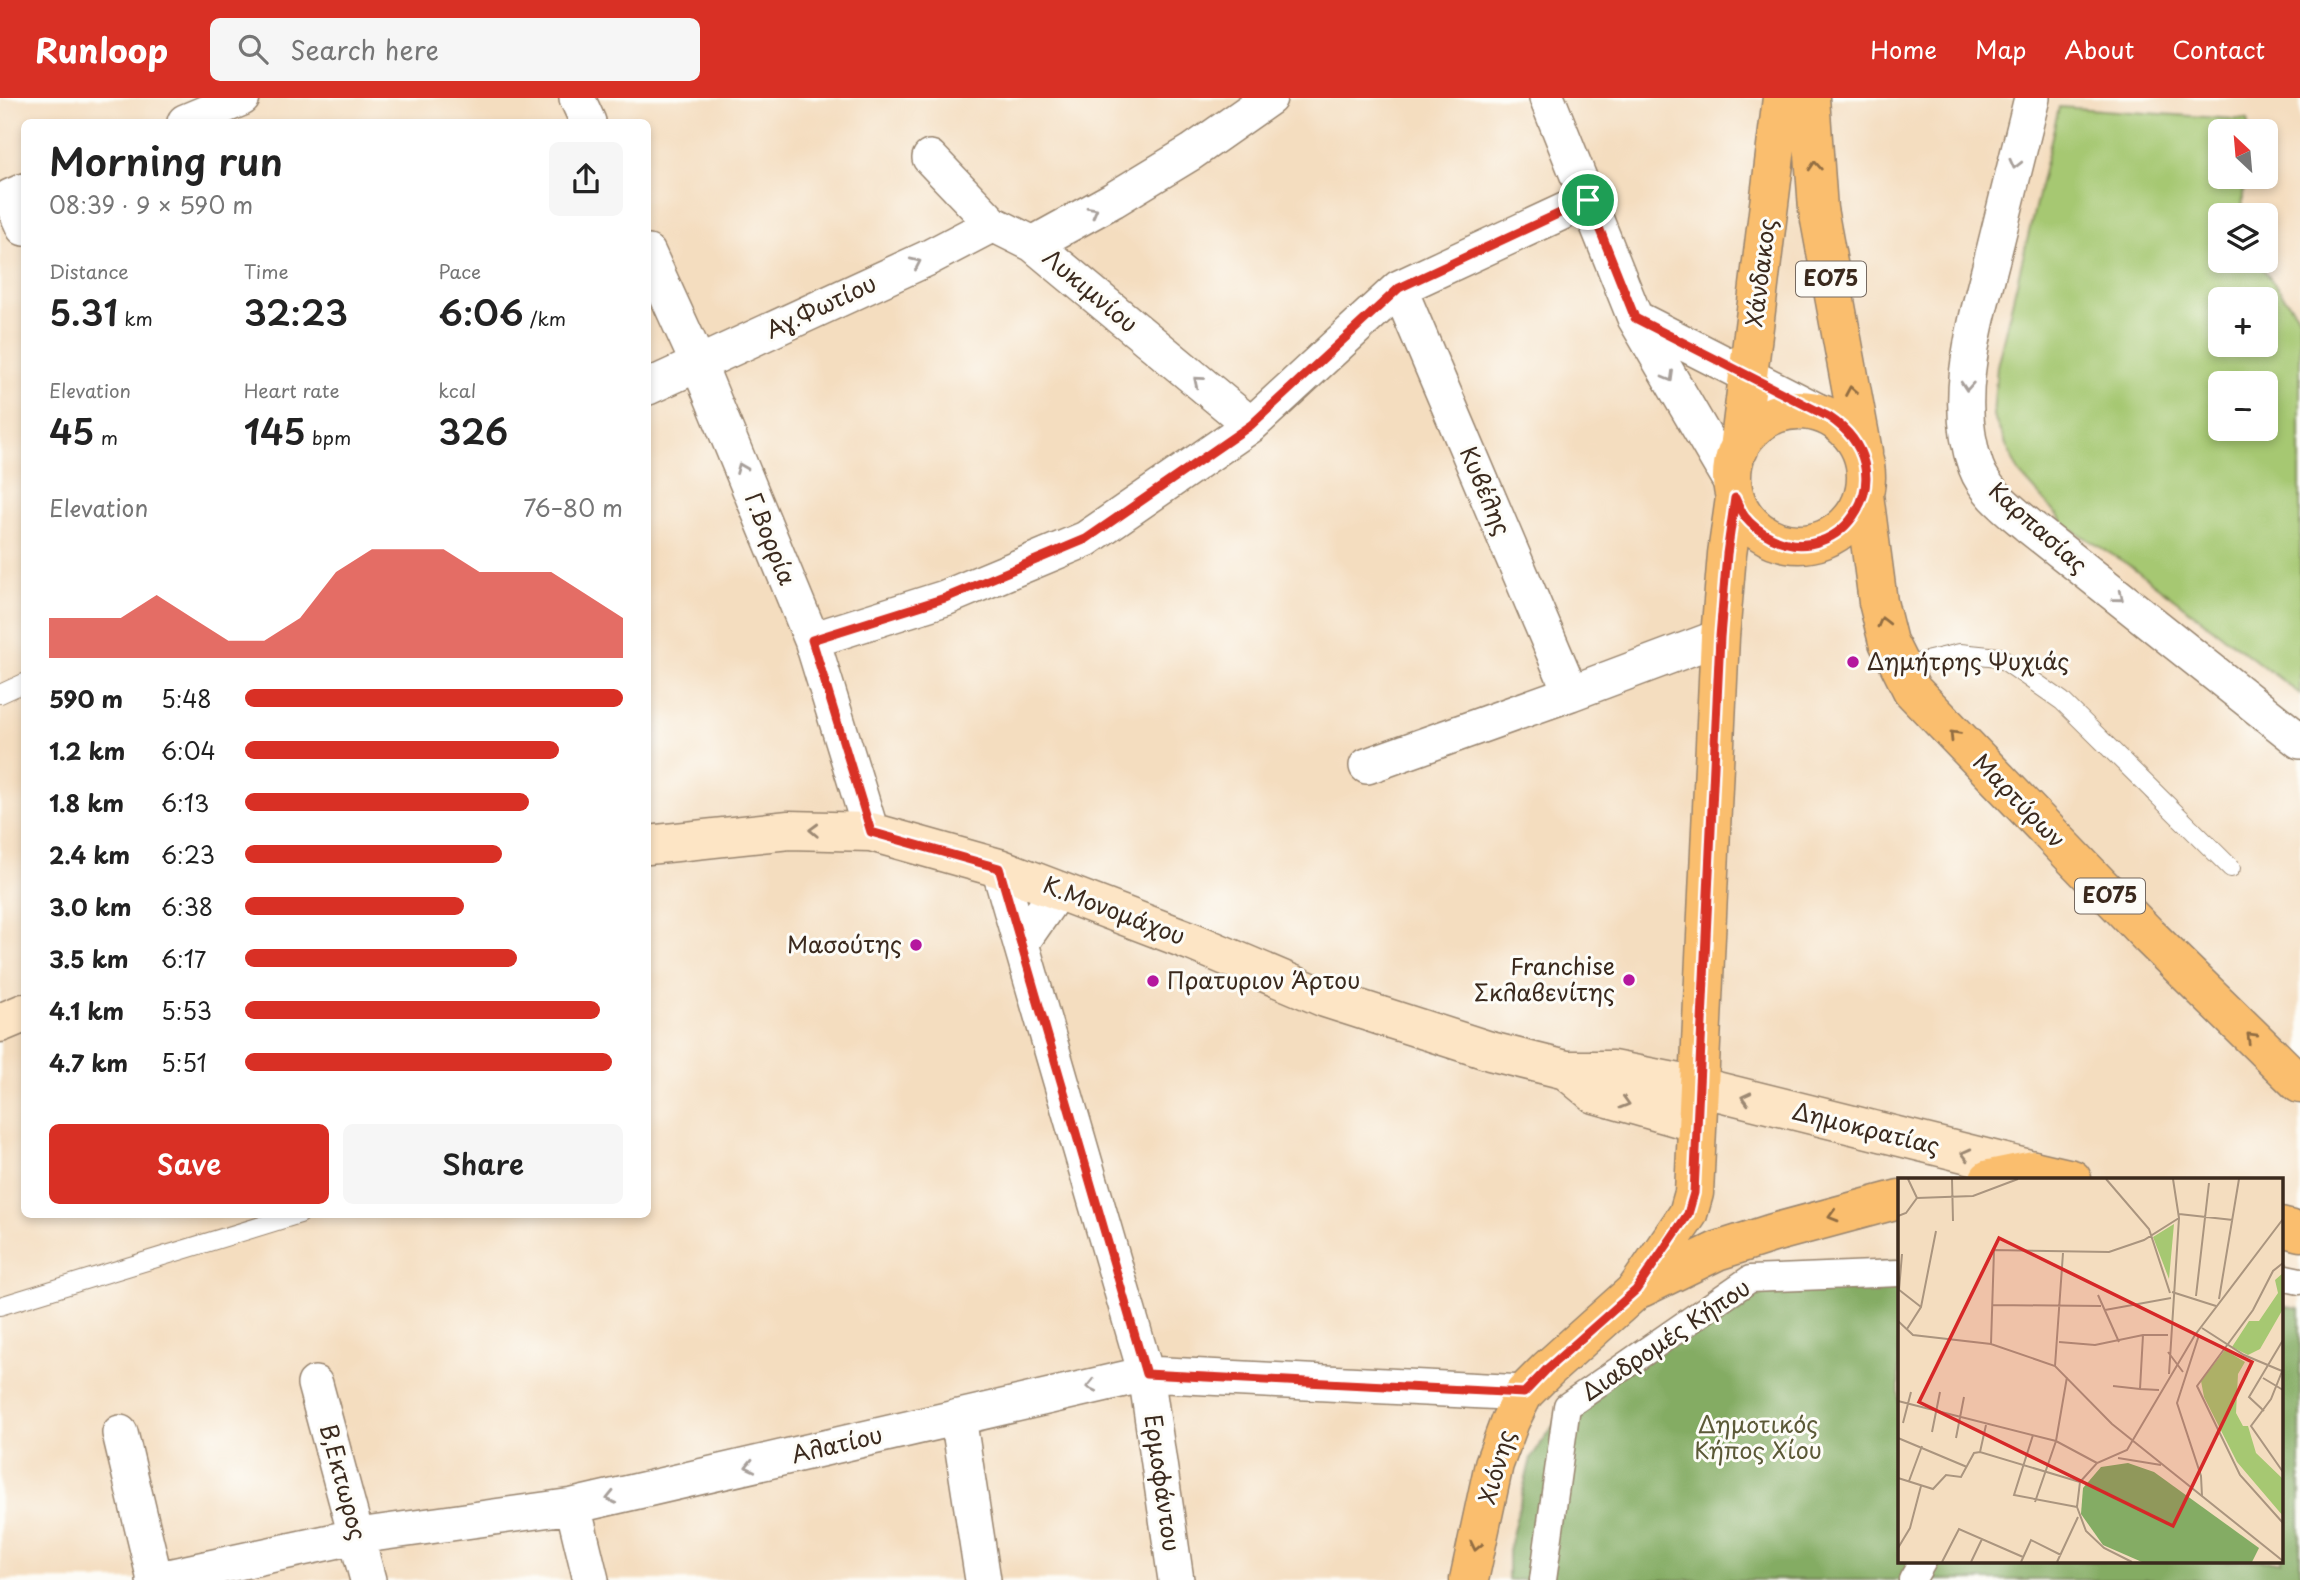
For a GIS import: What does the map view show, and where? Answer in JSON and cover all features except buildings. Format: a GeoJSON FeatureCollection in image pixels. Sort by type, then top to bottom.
{"type":"FeatureCollection","features":[{"type":"Feature","properties":{"kind":"main road","name":"Χάνδακος"},"geometry":{"type":"LineString","coordinates":[[1735,477],[1782,98]]}},
{"type":"Feature","properties":{"kind":"main road","name":"ΕΟ75"},"geometry":{"type":"LineString","coordinates":[[1811,98],[1818,209],[1864,476]]}},
{"type":"Feature","properties":{"kind":"main road"},"geometry":{"type":"LineString","coordinates":[[1829,417],[1809,410],[1787,411],[1768,418],[1750,431],[1735,477],[1745,517],[1760,532],[1780,542],[1801,544],[1822,540],[1840,530],[1855,514],[1864,476]]}},
{"type":"Feature","properties":{"kind":"main road","name":"ΕΟ75"},"geometry":{"type":"LineString","coordinates":[[1829,417],[1844,427],[1856,441],[1864,476]]}},
{"type":"Feature","properties":{"kind":"main road","name":"Μαρτύρων"},"geometry":{"type":"LineString","coordinates":[[1864,476],[1878,602],[1888,642],[1912,690],[2149,936],[2300,1084]]}},
{"type":"Feature","properties":{"kind":"main road","name":"ΕΟ75"},"geometry":{"type":"LineString","coordinates":[[1698,1105],[1720,637],[1735,477]]}},
{"type":"Feature","properties":{"kind":"main road","name":"Κ.Μονομάχου"},"geometry":{"type":"LineString","coordinates":[[651,845],[789,830],[871,832],[999,868],[1193,942],[1325,998],[1490,1051],[1566,1070],[1612,1070],[1698,1105]]}},
{"type":"Feature","properties":{"kind":"main road"},"geometry":{"type":"LineString","coordinates":[[0,1023],[21,1014]]}},
{"type":"Feature","properties":{"kind":"main road","name":"Δημοκρατίας"},"geometry":{"type":"LineString","coordinates":[[1698,1105],[2068,1178]]}},
{"type":"Feature","properties":{"kind":"main road","name":"Χιόνης"},"geometry":{"type":"LineString","coordinates":[[1469,1580],[1494,1464],[1524,1393],[1548,1368],[1636,1290],[1688,1214],[1694,1193],[1698,1105]]}},
{"type":"Feature","properties":{"kind":"main road","name":"Δημοκρατίας"},"geometry":{"type":"LineString","coordinates":[[1994,1178],[2033,1170]]}},
{"type":"Feature","properties":{"kind":"main road","name":"ΕΟ75"},"geometry":{"type":"LineString","coordinates":[[1636,1290],[1717,1251],[1898,1199]]}},
{"type":"Feature","properties":{"kind":"main road"},"geometry":{"type":"LineString","coordinates":[[2282,1227],[2300,1232]]}},
{"type":"Feature","properties":{"kind":"street"},"geometry":{"type":"LineString","coordinates":[[192,119],[242,98]]}},
{"type":"Feature","properties":{"kind":"street"},"geometry":{"type":"LineString","coordinates":[[577,98],[587,119]]}},
{"type":"Feature","properties":{"kind":"street"},"geometry":{"type":"LineString","coordinates":[[1033,244],[1192,152],[1269,98]]}},
{"type":"Feature","properties":{"kind":"street"},"geometry":{"type":"LineString","coordinates":[[1547,98],[1635,318],[1735,477]]}},
{"type":"Feature","properties":{"kind":"street","name":"Καρπασίας"},"geometry":{"type":"LineString","coordinates":[[2032,98],[1980,306],[1966,389],[1968,426],[1977,470],[1998,499],[2029,526],[2300,741]]}},
{"type":"Feature","properties":{"kind":"street","name":"Λυκιμνίου"},"geometry":{"type":"LineString","coordinates":[[930,158],[993,224],[1033,244],[1251,425]]}},
{"type":"Feature","properties":{"kind":"street"},"geometry":{"type":"LineString","coordinates":[[12,197],[21,220]]}},
{"type":"Feature","properties":{"kind":"street"},"geometry":{"type":"LineString","coordinates":[[812,640],[945,598],[1086,539],[1251,425],[1399,288],[1588,200]]}},
{"type":"Feature","properties":{"kind":"street","name":"Αγ.Φωτίου"},"geometry":{"type":"LineString","coordinates":[[651,386],[916,263],[993,224]]}},
{"type":"Feature","properties":{"kind":"street","name":"Γ.Βορρία"},"geometry":{"type":"LineString","coordinates":[[651,260],[698,363],[812,640],[871,832]]}},
{"type":"Feature","properties":{"kind":"street","name":"Κυβέλης"},"geometry":{"type":"LineString","coordinates":[[1399,288],[1572,694]]}},
{"type":"Feature","properties":{"kind":"street"},"geometry":{"type":"LineString","coordinates":[[1635,318],[1829,417]]}},
{"type":"Feature","properties":{"kind":"street"},"geometry":{"type":"LineString","coordinates":[[1367,766],[1572,694],[1720,637]]}},
{"type":"Feature","properties":{"kind":"street","name":"Ερμοφάντου"},"geometry":{"type":"LineString","coordinates":[[999,868],[1146,1374],[1176,1580]]}},
{"type":"Feature","properties":{"kind":"street"},"geometry":{"type":"LineString","coordinates":[[1021,943],[1058,890]]}},
{"type":"Feature","properties":{"kind":"street","name":"Διαδρομές Κήπου"},"geometry":{"type":"LineString","coordinates":[[1544,1580],[1567,1406],[1751,1279],[1898,1273]]}},
{"type":"Feature","properties":{"kind":"street"},"geometry":{"type":"LineString","coordinates":[[2282,1277],[2300,1281]]}},
{"type":"Feature","properties":{"kind":"street","name":"Αλατίου"},"geometry":{"type":"LineString","coordinates":[[154,1580],[358,1536],[573,1506],[1146,1374],[1524,1393]]}},
{"type":"Feature","properties":{"kind":"street","name":"Β,Εκτωρος"},"geometry":{"type":"LineString","coordinates":[[316,1384],[368,1580]]}},
{"type":"Feature","properties":{"kind":"street"},"geometry":{"type":"LineString","coordinates":[[958,1417],[983,1580]]}},
{"type":"Feature","properties":{"kind":"street"},"geometry":{"type":"LineString","coordinates":[[120,1433],[154,1580]]}},
{"type":"Feature","properties":{"kind":"street"},"geometry":{"type":"LineString","coordinates":[[573,1506],[591,1580]]}},
{"type":"Feature","properties":{"kind":"street"},"geometry":{"type":"LineString","coordinates":[[1912,1580],[1922,1562]]}},
{"type":"Feature","properties":{"kind":"lane"},"geometry":{"type":"LineString","coordinates":[[1900,667],[1960,653],[1999,657],[2062,701],[2231,868]]}},
{"type":"Feature","properties":{"kind":"lane"},"geometry":{"type":"LineString","coordinates":[[0,694],[21,684]]}},
{"type":"Feature","properties":{"kind":"lane"},"geometry":{"type":"LineString","coordinates":[[0,1306],[287,1218]]}},
{"type":"Feature","properties":{"kind":"green space"},"geometry":{"type":"Polygon","coordinates":[[[2059,107],[2233,119],[2208,119],[2208,189],[2243,189],[2243,203],[2208,203],[2208,273],[2266,273],[2277,287],[2208,287],[2208,357],[2278,357],[2278,289],[2298,315],[2300,694],[2132,567],[2068,527],[2019,473],[1993,416],[1997,366],[2059,107]]]}},
{"type":"Feature","properties":{"kind":"green space","name":"Δημοτικός Κήπος Χίου"},"geometry":{"type":"Polygon","coordinates":[[[1898,1261],[1898,1562],[2282,1562],[2282,1306],[2300,1309],[2300,1580],[1508,1580],[1508,1551],[1531,1458],[1567,1406],[1750,1279],[1898,1261]]]}},
{"type":"Feature","properties":{"kind":"place","name":"Δημήτρης Ψυχιάς"},"geometry":{"type":"Point","coordinates":[1853,662]}},
{"type":"Feature","properties":{"kind":"place","name":"Μασούτης"},"geometry":{"type":"Point","coordinates":[916,945]}},
{"type":"Feature","properties":{"kind":"place","name":"Franchise Σκλαβενίτης"},"geometry":{"type":"Point","coordinates":[1629,980]}},
{"type":"Feature","properties":{"kind":"place","name":"Πρατυριον Άρτου"},"geometry":{"type":"Point","coordinates":[1153,981]}},
{"type":"Feature","properties":{"kind":"route"},"geometry":{"type":"LineString","coordinates":[[1588,200],[1635,318],[1844,427],[1856,441],[1864,458],[1867,477],[1864,495],[1855,514],[1840,530],[1822,540],[1801,544],[1780,542],[1760,532],[1745,517],[1735,498],[1720,637],[1700,1087],[1694,1193],[1688,1214],[1636,1290],[1548,1368],[1524,1393],[1146,1374],[999,868],[871,832],[812,640],[945,598],[1086,539],[1251,425],[1399,288],[1588,200]]}}]}
